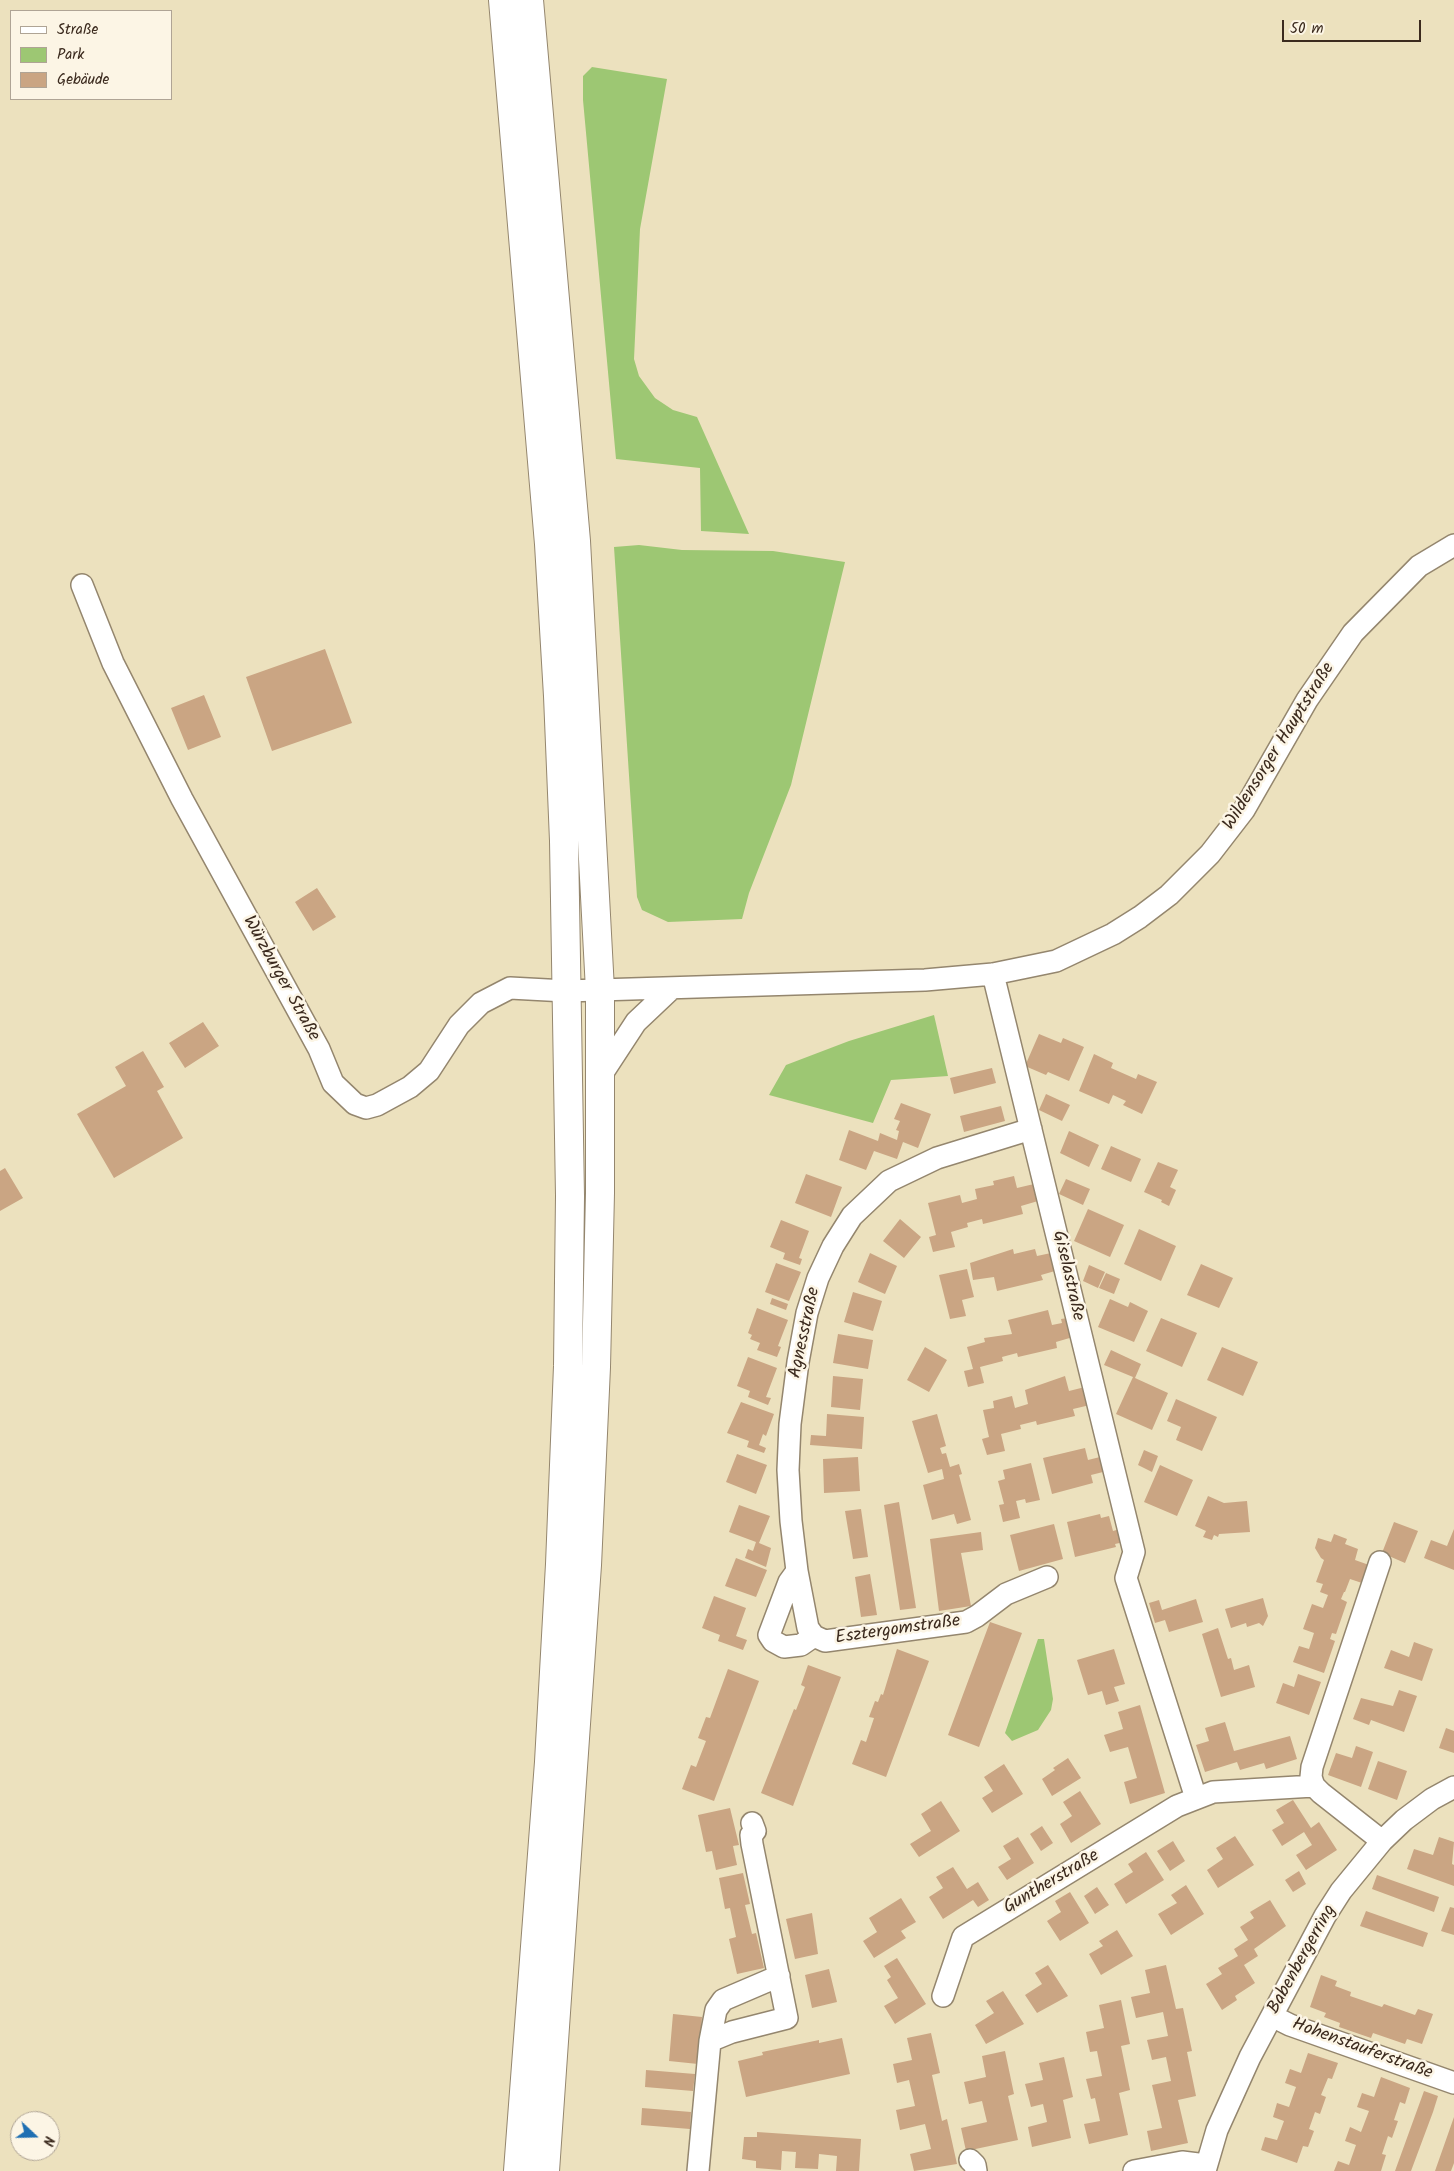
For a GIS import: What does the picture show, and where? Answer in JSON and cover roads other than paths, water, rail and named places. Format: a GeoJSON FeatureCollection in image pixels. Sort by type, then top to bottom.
{"type":"FeatureCollection","features":[{"type":"Feature","properties":{"kind":"main road"},"geometry":{"type":"LineString","coordinates":[[503,0],[548,534],[557,668],[564,841],[570,1196],[569,1347],[560,1564],[548,1772],[518,2171]]}},
{"type":"Feature","properties":{"kind":"main road"},"geometry":{"type":"LineString","coordinates":[[529,0],[576,541],[600,990],[596,1367],[587,1565],[545,2171]]}},
{"type":"Feature","properties":{"kind":"street","name":"Wildensorger Hauptstraße"},"geometry":{"type":"LineString","coordinates":[[672,988],[925,980],[993,974],[1056,961],[1120,930],[1169,895],[1210,854],[1244,810],[1307,700],[1353,633],[1419,566],[1454,545]]}},
{"type":"Feature","properties":{"kind":"street","name":"Würzburger Straße"},"geometry":{"type":"LineString","coordinates":[[82,585],[113,663],[182,799],[319,1049],[333,1083],[356,1104],[366,1108],[377,1105],[410,1087],[429,1071],[459,1025],[490,997],[510,988],[566,991],[600,990]]}},
{"type":"Feature","properties":{"kind":"street","name":"Giselastraße"},"geometry":{"type":"LineString","coordinates":[[993,974],[1134,1552],[1126,1578],[1196,1798]]}},
{"type":"Feature","properties":{"kind":"street"},"geometry":{"type":"LineString","coordinates":[[600,990],[672,988]]}},
{"type":"Feature","properties":{"kind":"street"},"geometry":{"type":"LineString","coordinates":[[600,1076],[636,1022],[672,988]]}},
{"type":"Feature","properties":{"kind":"street","name":"Agnesstraße"},"geometry":{"type":"LineString","coordinates":[[814,1636],[808,1628],[798,1571],[791,1521],[788,1470],[792,1405],[807,1313],[818,1278],[833,1246],[852,1216],[889,1181],[937,1158],[1031,1129]]}},
{"type":"Feature","properties":{"kind":"street"},"geometry":{"type":"LineString","coordinates":[[1380,1562],[1312,1766],[1314,1786],[1382,1841]]}},
{"type":"Feature","properties":{"kind":"street","name":"Esztergomstraße"},"geometry":{"type":"LineString","coordinates":[[798,1571],[789,1582],[769,1635],[773,1642],[790,1647],[801,1645],[814,1636],[824,1641],[966,1622],[1006,1594],[1047,1577]]}},
{"type":"Feature","properties":{"kind":"street","name":"Guntherstraße"},"geometry":{"type":"LineString","coordinates":[[942,1996],[963,1937],[1177,1806],[1213,1792],[1314,1786]]}},
{"type":"Feature","properties":{"kind":"street","name":"Babenbergerring"},"geometry":{"type":"LineString","coordinates":[[1205,2168],[1217,2130],[1272,2016],[1325,1916],[1341,1891],[1382,1841],[1425,1804],[1454,1788]]}},
{"type":"Feature","properties":{"kind":"street"},"geometry":{"type":"LineString","coordinates":[[710,2040],[732,2032],[788,2018],[752,1844],[751,1835],[755,1830],[752,1823]]}},
{"type":"Feature","properties":{"kind":"street"},"geometry":{"type":"LineString","coordinates":[[698,2171],[710,2040],[716,2010],[723,2000],[779,1976]]}},
{"type":"Feature","properties":{"kind":"street","name":"Hohenstauferstraße"},"geometry":{"type":"LineString","coordinates":[[1272,2016],[1290,2025],[1454,2083]]}},
{"type":"Feature","properties":{"kind":"street"},"geometry":{"type":"LineString","coordinates":[[1134,2171],[1182,2162],[1205,2168]]}}]}
